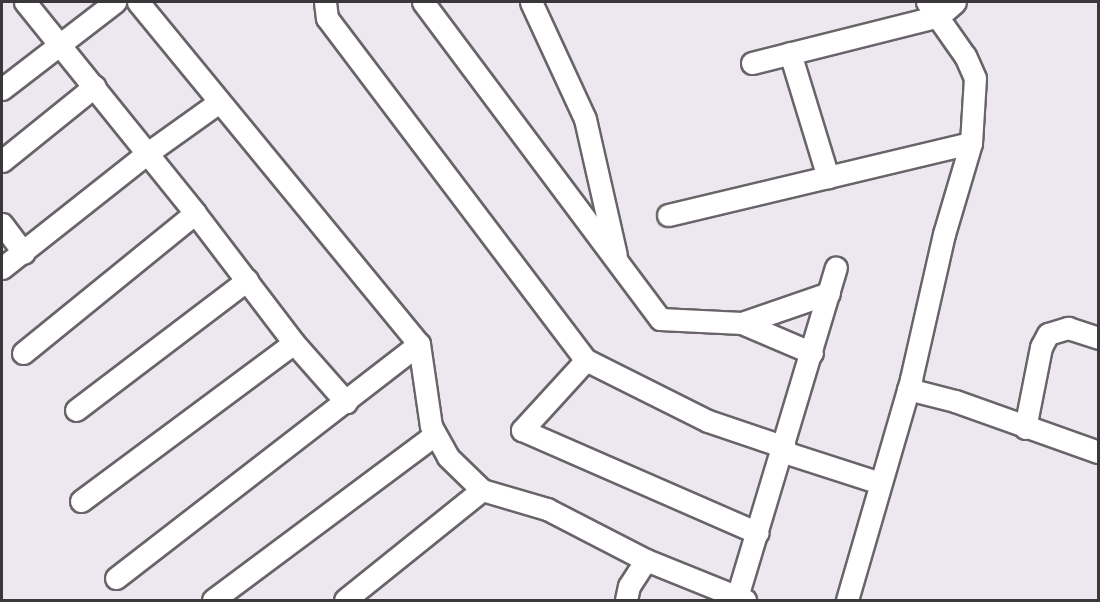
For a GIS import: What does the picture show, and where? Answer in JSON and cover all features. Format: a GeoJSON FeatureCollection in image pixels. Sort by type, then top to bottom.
{"type":"FeatureCollection","features":[{"type":"Feature","properties":{"kind":"street"},"geometry":{"type":"LineString","coordinates":[[26,2],[149,152],[294,343],[346,402]]}},
{"type":"Feature","properties":{"kind":"street"},"geometry":{"type":"LineString","coordinates":[[2,88],[59,42],[115,2]]}},
{"type":"Feature","properties":{"kind":"street"},"geometry":{"type":"LineString","coordinates":[[138,2],[419,344],[433,436],[448,457],[482,490],[547,509],[646,560],[741,599],[758,533],[836,268]]}},
{"type":"Feature","properties":{"kind":"street"},"geometry":{"type":"LineString","coordinates":[[325,2],[327,18],[585,360],[708,421],[880,483]]}},
{"type":"Feature","properties":{"kind":"street"},"geometry":{"type":"LineString","coordinates":[[423,2],[660,319],[742,323],[812,353]]}},
{"type":"Feature","properties":{"kind":"street"},"geometry":{"type":"LineString","coordinates":[[531,2],[585,119],[618,264]]}},
{"type":"Feature","properties":{"kind":"street"},"geometry":{"type":"LineString","coordinates":[[752,63],[955,2]]}},
{"type":"Feature","properties":{"kind":"street"},"geometry":{"type":"LineString","coordinates":[[847,600],[908,389],[944,234],[971,143],[975,78],[933,9]]}},
{"type":"Feature","properties":{"kind":"street"},"geometry":{"type":"LineString","coordinates":[[790,53],[828,177]]}},
{"type":"Feature","properties":{"kind":"street"},"geometry":{"type":"LineString","coordinates":[[2,161],[95,86]]}},
{"type":"Feature","properties":{"kind":"street"},"geometry":{"type":"LineString","coordinates":[[2,268],[24,253],[149,152],[219,102]]}},
{"type":"Feature","properties":{"kind":"street"},"geometry":{"type":"LineString","coordinates":[[668,215],[971,143]]}},
{"type":"Feature","properties":{"kind":"street"},"geometry":{"type":"LineString","coordinates":[[23,353],[195,213]]}},
{"type":"Feature","properties":{"kind":"street"},"geometry":{"type":"LineString","coordinates":[[2,224],[24,253]]}},
{"type":"Feature","properties":{"kind":"street"},"geometry":{"type":"LineString","coordinates":[[76,410],[247,280]]}},
{"type":"Feature","properties":{"kind":"street"},"geometry":{"type":"LineString","coordinates":[[742,323],[829,293]]}},
{"type":"Feature","properties":{"kind":"street"},"geometry":{"type":"LineString","coordinates":[[1025,428],[1041,347],[1048,334],[1068,328],[1098,338]]}},
{"type":"Feature","properties":{"kind":"street"},"geometry":{"type":"LineString","coordinates":[[81,501],[294,343]]}},
{"type":"Feature","properties":{"kind":"street"},"geometry":{"type":"LineString","coordinates":[[116,578],[419,344]]}},
{"type":"Feature","properties":{"kind":"street"},"geometry":{"type":"LineString","coordinates":[[585,360],[522,427],[524,431],[758,533]]}},
{"type":"Feature","properties":{"kind":"street"},"geometry":{"type":"LineString","coordinates":[[908,389],[955,400],[1025,428],[1098,452]]}},
{"type":"Feature","properties":{"kind":"street"},"geometry":{"type":"LineString","coordinates":[[213,600],[433,436]]}},
{"type":"Feature","properties":{"kind":"street"},"geometry":{"type":"LineString","coordinates":[[345,600],[482,490]]}},
{"type":"Feature","properties":{"kind":"street"},"geometry":{"type":"LineString","coordinates":[[626,600],[629,585],[646,560]]}}]}
